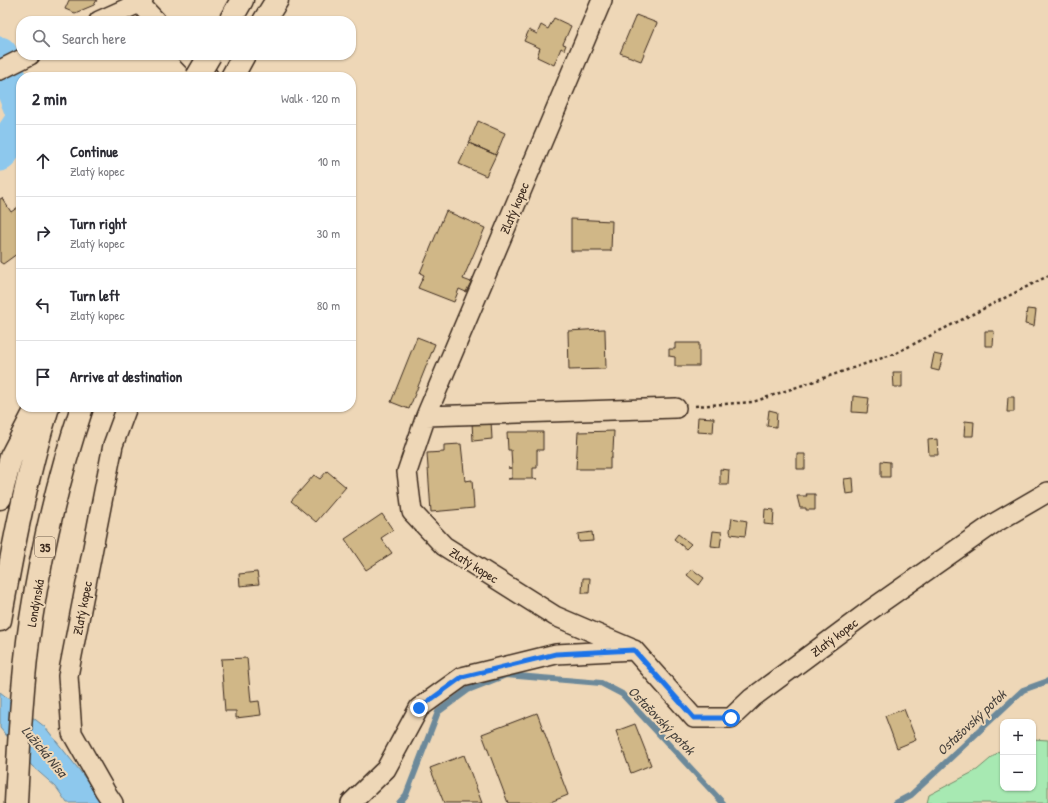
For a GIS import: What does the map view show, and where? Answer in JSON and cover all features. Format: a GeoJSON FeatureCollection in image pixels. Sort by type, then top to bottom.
{"type":"FeatureCollection","features":[{"type":"Feature","properties":{"kind":"highway"},"geometry":{"type":"LineString","coordinates":[[233,16],[242,0]]}},
{"type":"Feature","properties":{"kind":"highway"},"geometry":{"type":"LineString","coordinates":[[267,16],[276,0]]}},
{"type":"Feature","properties":{"kind":"highway"},"geometry":{"type":"LineString","coordinates":[[200,72],[207,60]]}},
{"type":"Feature","properties":{"kind":"highway"},"geometry":{"type":"LineString","coordinates":[[235,72],[241,60]]}},
{"type":"Feature","properties":{"kind":"highway"},"geometry":{"type":"LineString","coordinates":[[0,498],[11,457],[34,412]]}},
{"type":"Feature","properties":{"kind":"highway","name":"35"},"geometry":{"type":"LineString","coordinates":[[0,620],[20,511],[37,440],[46,412]]}},
{"type":"Feature","properties":{"kind":"highway","name":"Londýnská"},"geometry":{"type":"LineString","coordinates":[[16,803],[23,689],[31,619],[53,504],[81,412]]}},
{"type":"Feature","properties":{"kind":"street","name":"Zlatý kopec"},"geometry":{"type":"LineString","coordinates":[[602,0],[426,416],[407,472],[412,512],[444,546],[555,616],[634,650],[694,718],[731,718],[752,698],[869,611],[993,524],[1048,492]]}},
{"type":"Feature","properties":{"kind":"street"},"geometry":{"type":"LineString","coordinates":[[111,16],[141,2],[152,16]]}},
{"type":"Feature","properties":{"kind":"street"},"geometry":{"type":"LineString","coordinates":[[0,70],[20,60]]}},
{"type":"Feature","properties":{"kind":"street"},"geometry":{"type":"LineString","coordinates":[[193,60],[204,72]]}},
{"type":"Feature","properties":{"kind":"street"},"geometry":{"type":"LineString","coordinates":[[426,416],[676,408]]}},
{"type":"Feature","properties":{"kind":"street","name":"Zlatý kopec"},"geometry":{"type":"LineString","coordinates":[[113,803],[72,733],[68,676],[113,445],[125,412]]}},
{"type":"Feature","properties":{"kind":"street"},"geometry":{"type":"LineString","coordinates":[[351,803],[386,769],[419,708],[462,677],[556,654],[634,650]]}},
{"type":"Feature","properties":{"kind":"path"},"geometry":{"type":"LineString","coordinates":[[676,408],[753,402],[894,354],[1048,276]]}},
{"type":"Feature","properties":{"kind":"green space"},"geometry":{"type":"Polygon","coordinates":[[[1036,739],[1048,740],[1048,803],[927,803],[929,795],[977,770],[1000,751],[1000,791],[1036,791],[1036,739]]]}},
{"type":"Feature","properties":{"kind":"water"},"geometry":{"type":"Polygon","coordinates":[[[0,692],[45,727],[103,803],[67,803],[56,787],[32,766],[0,728],[0,692]]]}},
{"type":"Feature","properties":{"kind":"building"},"geometry":{"type":"Polygon","coordinates":[[[69,0],[97,0],[94,5],[75,13],[65,9],[69,0]]]}},
{"type":"Feature","properties":{"kind":"building"},"geometry":{"type":"Polygon","coordinates":[[[636,15],[657,23],[641,61],[620,53],[636,15]]]}},
{"type":"Feature","properties":{"kind":"building"},"geometry":{"type":"Polygon","coordinates":[[[554,18],[571,26],[563,44],[566,45],[564,50],[561,48],[554,65],[537,57],[540,48],[524,41],[529,30],[537,34],[541,25],[548,29],[554,18]]]}},
{"type":"Feature","properties":{"kind":"building"},"geometry":{"type":"Polygon","coordinates":[[[478,121],[505,133],[496,155],[469,143],[478,121]]]}},
{"type":"Feature","properties":{"kind":"building"},"geometry":{"type":"Polygon","coordinates":[[[469,143],[496,155],[486,176],[459,164],[469,143]]]}},
{"type":"Feature","properties":{"kind":"building"},"geometry":{"type":"Polygon","coordinates":[[[2,198],[11,212],[16,208],[16,255],[3,264],[0,262],[0,199],[2,198]]]}},
{"type":"Feature","properties":{"kind":"building"},"geometry":{"type":"Polygon","coordinates":[[[446,211],[485,228],[463,279],[471,282],[466,292],[459,289],[454,302],[418,288],[424,275],[420,273],[446,211]]]}},
{"type":"Feature","properties":{"kind":"building"},"geometry":{"type":"Polygon","coordinates":[[[571,219],[612,221],[611,251],[571,251],[571,219]]]}},
{"type":"Feature","properties":{"kind":"building"},"geometry":{"type":"Polygon","coordinates":[[[1027,309],[1036,310],[1034,326],[1025,324],[1027,309]]]}},
{"type":"Feature","properties":{"kind":"building"},"geometry":{"type":"Polygon","coordinates":[[[605,329],[606,369],[569,370],[568,331],[605,329]]]}},
{"type":"Feature","properties":{"kind":"building"},"geometry":{"type":"Polygon","coordinates":[[[985,331],[994,331],[993,346],[985,346],[985,331]]]}},
{"type":"Feature","properties":{"kind":"building"},"geometry":{"type":"Polygon","coordinates":[[[417,337],[435,344],[409,409],[391,402],[417,337]]]}},
{"type":"Feature","properties":{"kind":"building"},"geometry":{"type":"Polygon","coordinates":[[[675,343],[699,343],[699,366],[675,366],[675,357],[669,356],[669,349],[675,349],[675,343]]]}},
{"type":"Feature","properties":{"kind":"building"},"geometry":{"type":"Polygon","coordinates":[[[934,354],[943,356],[939,371],[931,369],[934,354]]]}},
{"type":"Feature","properties":{"kind":"building"},"geometry":{"type":"Polygon","coordinates":[[[893,372],[902,372],[902,387],[894,387],[893,372]]]}},
{"type":"Feature","properties":{"kind":"building"},"geometry":{"type":"Polygon","coordinates":[[[853,396],[869,398],[867,413],[852,412],[853,396]]]}},
{"type":"Feature","properties":{"kind":"building"},"geometry":{"type":"Polygon","coordinates":[[[1008,397],[1014,397],[1014,412],[1007,412],[1008,397]]]}},
{"type":"Feature","properties":{"kind":"building"},"geometry":{"type":"Polygon","coordinates":[[[769,410],[777,412],[776,427],[767,426],[769,410]]]}},
{"type":"Feature","properties":{"kind":"building"},"geometry":{"type":"Polygon","coordinates":[[[698,417],[714,418],[713,433],[697,432],[698,417]]]}},
{"type":"Feature","properties":{"kind":"building"},"geometry":{"type":"Polygon","coordinates":[[[491,421],[492,439],[473,441],[472,422],[491,421]]]}},
{"type":"Feature","properties":{"kind":"building"},"geometry":{"type":"Polygon","coordinates":[[[965,421],[974,422],[973,436],[964,436],[965,421]]]}},
{"type":"Feature","properties":{"kind":"building"},"geometry":{"type":"Polygon","coordinates":[[[614,431],[610,469],[576,469],[578,432],[614,431]]]}},
{"type":"Feature","properties":{"kind":"building"},"geometry":{"type":"Polygon","coordinates":[[[507,432],[543,432],[543,450],[537,450],[537,468],[533,468],[533,478],[537,479],[508,479],[512,478],[512,468],[511,450],[508,450],[507,432]]]}},
{"type":"Feature","properties":{"kind":"building"},"geometry":{"type":"Polygon","coordinates":[[[937,439],[938,455],[929,455],[928,440],[937,439]]]}},
{"type":"Feature","properties":{"kind":"building"},"geometry":{"type":"Polygon","coordinates":[[[461,444],[465,481],[472,480],[474,508],[431,512],[427,453],[444,452],[444,445],[461,444]]]}},
{"type":"Feature","properties":{"kind":"building"},"geometry":{"type":"Polygon","coordinates":[[[797,454],[805,454],[805,469],[797,469],[797,454]]]}},
{"type":"Feature","properties":{"kind":"building"},"geometry":{"type":"Polygon","coordinates":[[[881,461],[890,462],[890,477],[881,477],[881,461]]]}},
{"type":"Feature","properties":{"kind":"building"},"geometry":{"type":"Polygon","coordinates":[[[720,469],[729,470],[728,485],[720,485],[720,469]]]}},
{"type":"Feature","properties":{"kind":"building"},"geometry":{"type":"Polygon","coordinates":[[[327,471],[346,487],[316,522],[291,501],[314,475],[320,479],[327,471]]]}},
{"type":"Feature","properties":{"kind":"building"},"geometry":{"type":"Polygon","coordinates":[[[853,478],[854,493],[846,494],[844,479],[853,478]]]}},
{"type":"Feature","properties":{"kind":"building"},"geometry":{"type":"Polygon","coordinates":[[[806,494],[815,494],[815,510],[800,508],[797,496],[807,496],[806,494]]]}},
{"type":"Feature","properties":{"kind":"building"},"geometry":{"type":"Polygon","coordinates":[[[765,509],[774,510],[773,525],[764,524],[765,509]]]}},
{"type":"Feature","properties":{"kind":"building"},"geometry":{"type":"Polygon","coordinates":[[[382,514],[393,530],[381,538],[392,553],[366,570],[345,539],[382,514]]]}},
{"type":"Feature","properties":{"kind":"building"},"geometry":{"type":"Polygon","coordinates":[[[732,518],[747,521],[745,536],[731,534],[732,518]]]}},
{"type":"Feature","properties":{"kind":"building"},"geometry":{"type":"Polygon","coordinates":[[[713,531],[722,532],[720,547],[711,546],[713,531]]]}},
{"type":"Feature","properties":{"kind":"building"},"geometry":{"type":"Polygon","coordinates":[[[592,532],[593,541],[579,542],[578,534],[592,532]]]}},
{"type":"Feature","properties":{"kind":"building"},"geometry":{"type":"Polygon","coordinates":[[[678,534],[691,544],[686,549],[674,539],[678,534]]]}},
{"type":"Feature","properties":{"kind":"building"},"geometry":{"type":"Polygon","coordinates":[[[692,569],[704,578],[699,585],[687,575],[692,569]]]}},
{"type":"Feature","properties":{"kind":"building"},"geometry":{"type":"Polygon","coordinates":[[[257,572],[259,584],[240,586],[239,574],[257,572]]]}},
{"type":"Feature","properties":{"kind":"building"},"geometry":{"type":"Polygon","coordinates":[[[583,578],[590,578],[589,593],[582,593],[583,578]]]}},
{"type":"Feature","properties":{"kind":"building"},"geometry":{"type":"Polygon","coordinates":[[[247,658],[251,702],[259,701],[261,715],[236,718],[236,711],[225,711],[221,659],[247,658]]]}},
{"type":"Feature","properties":{"kind":"building"},"geometry":{"type":"Polygon","coordinates":[[[904,709],[916,740],[897,748],[885,716],[904,709]]]}},
{"type":"Feature","properties":{"kind":"building"},"geometry":{"type":"Polygon","coordinates":[[[537,713],[568,795],[548,803],[508,803],[482,734],[537,713]]]}},
{"type":"Feature","properties":{"kind":"building"},"geometry":{"type":"Polygon","coordinates":[[[635,724],[651,765],[631,773],[616,731],[635,724]]]}},
{"type":"Feature","properties":{"kind":"building"},"geometry":{"type":"Polygon","coordinates":[[[464,755],[482,803],[444,803],[430,768],[464,755]]]}},
{"type":"Feature","properties":{"kind":"waterway","name":"Lužická Nisa"},"geometry":{"type":"LineString","coordinates":[[0,54],[16,95]]}},
{"type":"Feature","properties":{"kind":"waterway","name":"Lužická Nisa"},"geometry":{"type":"LineString","coordinates":[[0,154],[16,130]]}},
{"type":"Feature","properties":{"kind":"waterway","name":"Ostašovský potok"},"geometry":{"type":"LineString","coordinates":[[399,803],[406,795],[438,712],[468,690],[506,675],[601,683],[622,694],[723,803]]}},
{"type":"Feature","properties":{"kind":"waterway","name":"Ostašovský potok"},"geometry":{"type":"LineString","coordinates":[[896,803],[911,795],[1023,690],[1048,681]]}},
{"type":"Feature","properties":{"kind":"route"},"geometry":{"type":"LineString","coordinates":[[419,708],[462,677],[556,654],[634,650],[694,718],[731,718]]}}]}
